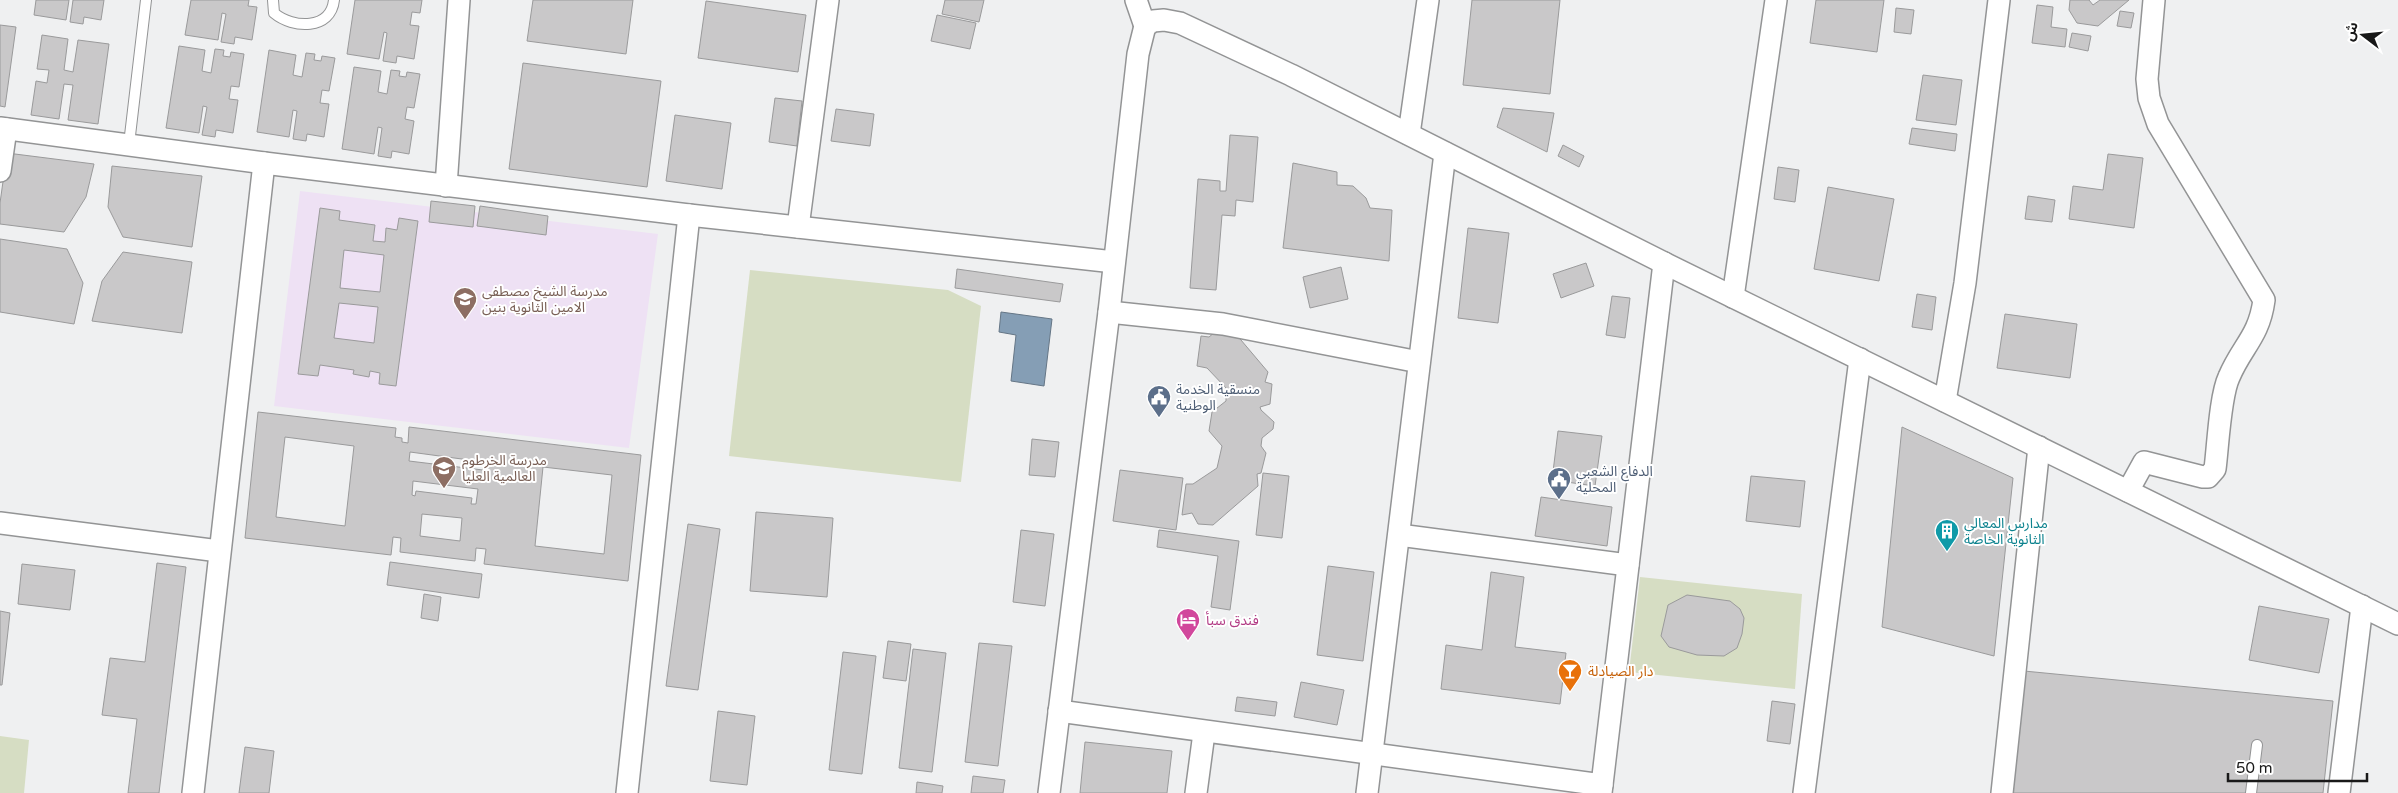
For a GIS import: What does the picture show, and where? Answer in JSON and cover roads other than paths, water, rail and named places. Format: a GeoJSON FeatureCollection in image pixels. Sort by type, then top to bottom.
{"type":"FeatureCollection","features":[{"type":"Feature","properties":{"kind":"street"},"geometry":{"type":"LineString","coordinates":[[446,186],[459,0]]}},
{"type":"Feature","properties":{"kind":"street"},"geometry":{"type":"LineString","coordinates":[[798,227],[828,0]]}},
{"type":"Feature","properties":{"kind":"street"},"geometry":{"type":"LineString","coordinates":[[1049,793],[1109,312],[1138,54],[1146,26],[1136,0]]}},
{"type":"Feature","properties":{"kind":"street"},"geometry":{"type":"LineString","coordinates":[[1409,134],[1428,0]]}},
{"type":"Feature","properties":{"kind":"street"},"geometry":{"type":"LineString","coordinates":[[1733,297],[1776,0]]}},
{"type":"Feature","properties":{"kind":"street"},"geometry":{"type":"LineString","coordinates":[[1944,401],[1965,283],[2000,0]]}},
{"type":"Feature","properties":{"kind":"street"},"geometry":{"type":"LineString","coordinates":[[2128,491],[2144,462],[2203,477],[2212,474],[2215,468],[2228,377],[2255,334],[2264,300],[2158,124],[2149,98],[2146,79],[2154,0]]}},
{"type":"Feature","properties":{"kind":"street"},"geometry":{"type":"LineString","coordinates":[[1146,26],[1153,22],[1164,20],[1180,23],[1409,134],[1664,263],[2398,624]]}},
{"type":"Feature","properties":{"kind":"street"},"geometry":{"type":"LineString","coordinates":[[0,171],[3,128],[446,186],[1114,262]]}},
{"type":"Feature","properties":{"kind":"street"},"geometry":{"type":"LineString","coordinates":[[1367,793],[1445,153]]}},
{"type":"Feature","properties":{"kind":"street"},"geometry":{"type":"LineString","coordinates":[[193,793],[264,163]]}},
{"type":"Feature","properties":{"kind":"street"},"geometry":{"type":"LineString","coordinates":[[627,793],[689,215]]}},
{"type":"Feature","properties":{"kind":"street"},"geometry":{"type":"LineString","coordinates":[[1059,711],[1601,789],[1664,263]]}},
{"type":"Feature","properties":{"kind":"street"},"geometry":{"type":"LineString","coordinates":[[1109,312],[1223,324],[1419,362]]}},
{"type":"Feature","properties":{"kind":"street"},"geometry":{"type":"LineString","coordinates":[[1804,793],[1860,360]]}},
{"type":"Feature","properties":{"kind":"street"},"geometry":{"type":"LineString","coordinates":[[2002,793],[2038,447]]}},
{"type":"Feature","properties":{"kind":"street"},"geometry":{"type":"LineString","coordinates":[[0,523],[219,551]]}},
{"type":"Feature","properties":{"kind":"street"},"geometry":{"type":"LineString","coordinates":[[1399,535],[1628,565]]}},
{"type":"Feature","properties":{"kind":"street"},"geometry":{"type":"LineString","coordinates":[[2339,793],[2362,606]]}},
{"type":"Feature","properties":{"kind":"street"},"geometry":{"type":"LineString","coordinates":[[1196,793],[1204,733]]}},
{"type":"Feature","properties":{"kind":"lane"},"geometry":{"type":"LineString","coordinates":[[129,144],[146,0]]}},
{"type":"Feature","properties":{"kind":"lane"},"geometry":{"type":"LineString","coordinates":[[273,0],[274,13],[281,18],[290,22],[313,24],[324,21],[329,16],[334,0]]}},
{"type":"Feature","properties":{"kind":"lane"},"geometry":{"type":"LineString","coordinates":[[2251,793],[2257,745]]}},
{"type":"Feature","properties":{"kind":"water"},"geometry":{"type":"Polygon","coordinates":[[[1001,312],[1052,319],[1044,386],[1011,381],[1016,335],[999,332],[1001,312]]]}},
{"type":"Feature","properties":{"kind":"place","name":"مدرسة الشيخ مصطفى الامين الثانوية بنين"},"geometry":{"type":"Point","coordinates":[465,320]}},
{"type":"Feature","properties":{"kind":"place","name":"منسقية الخدمة الوطنية"},"geometry":{"type":"Point","coordinates":[1159,418]}},
{"type":"Feature","properties":{"kind":"place","name":"مدرسة الخرطوم العالمية العليا"},"geometry":{"type":"Point","coordinates":[444,489]}},
{"type":"Feature","properties":{"kind":"place","name":"الدفاع الشعبي المحلية"},"geometry":{"type":"Point","coordinates":[1559,500]}},
{"type":"Feature","properties":{"kind":"place","name":"مدارس المعالي الثانوية الخاصة"},"geometry":{"type":"Point","coordinates":[1947,552]}},
{"type":"Feature","properties":{"kind":"place","name":"فندق سبأ"},"geometry":{"type":"Point","coordinates":[1188,641]}},
{"type":"Feature","properties":{"kind":"place","name":"دار الصيادلة"},"geometry":{"type":"Point","coordinates":[1570,692]}}]}
